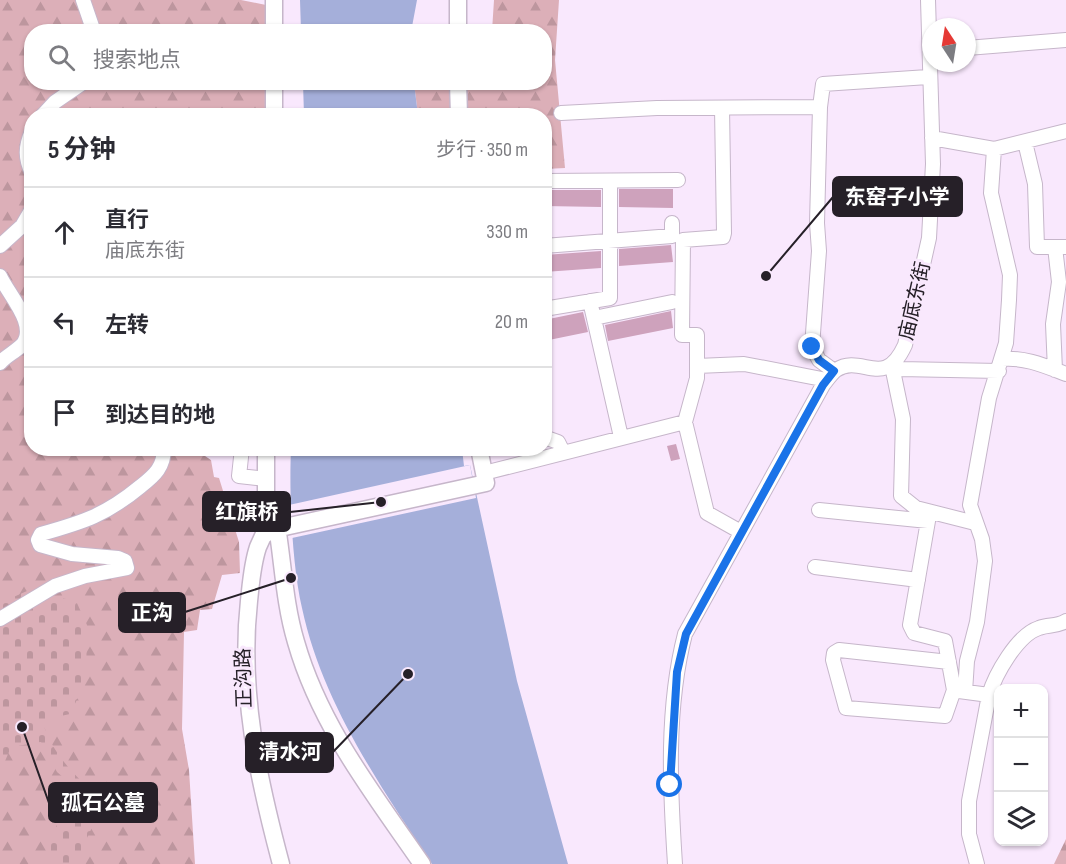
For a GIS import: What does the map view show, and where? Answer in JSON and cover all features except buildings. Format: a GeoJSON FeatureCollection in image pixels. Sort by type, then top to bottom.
{"type":"FeatureCollection","features":[{"type":"Feature","properties":{"kind":"main road"},"geometry":{"type":"LineString","coordinates":[[274,0],[274,24]]}},
{"type":"Feature","properties":{"kind":"main road"},"geometry":{"type":"LineString","coordinates":[[458,0],[458,24]]}},
{"type":"Feature","properties":{"kind":"main road"},"geometry":{"type":"LineString","coordinates":[[274,90],[274,108]]}},
{"type":"Feature","properties":{"kind":"main road"},"geometry":{"type":"LineString","coordinates":[[458,90],[459,108]]}},
{"type":"Feature","properties":{"kind":"main road"},"geometry":{"type":"LineString","coordinates":[[266,456],[266,500],[279,523],[284,588],[295,641],[308,679],[346,754],[422,864]]}},
{"type":"Feature","properties":{"kind":"main road"},"geometry":{"type":"LineString","coordinates":[[279,523],[480,471]]}},
{"type":"Feature","properties":{"kind":"main road"},"geometry":{"type":"LineString","coordinates":[[279,523],[279,596],[302,681],[341,758],[413,864]]}},
{"type":"Feature","properties":{"kind":"main road","name":"正沟路"},"geometry":{"type":"LineString","coordinates":[[274,864],[250,764],[239,667],[248,558],[253,538],[262,524],[279,523]]}},
{"type":"Feature","properties":{"kind":"main road","name":"正沟路"},"geometry":{"type":"LineString","coordinates":[[279,523],[263,536],[254,559],[244,669],[256,762],[281,864]]}},
{"type":"Feature","properties":{"kind":"street"},"geometry":{"type":"LineString","coordinates":[[83,0],[91,24]]}},
{"type":"Feature","properties":{"kind":"street","name":"庙底东街"},"geometry":{"type":"LineString","coordinates":[[928,0],[928,18]]}},
{"type":"Feature","properties":{"kind":"street"},"geometry":{"type":"LineString","coordinates":[[976,47],[1066,40]]}},
{"type":"Feature","properties":{"kind":"street","name":"庙底东街"},"geometry":{"type":"LineString","coordinates":[[697,366],[744,364],[831,376],[843,367],[878,369],[892,366],[898,360],[905,345],[929,238],[933,164],[928,72]]}},
{"type":"Feature","properties":{"kind":"street"},"geometry":{"type":"LineString","coordinates":[[675,864],[670,785],[679,662],[686,634],[741,532],[831,376],[812,347],[819,251],[817,224],[820,107],[823,84],[928,76]]}},
{"type":"Feature","properties":{"kind":"street"},"geometry":{"type":"LineString","coordinates":[[49,108],[72,90]]}},
{"type":"Feature","properties":{"kind":"street"},"geometry":{"type":"LineString","coordinates":[[561,114],[657,108],[820,107]]}},
{"type":"Feature","properties":{"kind":"street"},"geometry":{"type":"LineString","coordinates":[[723,108],[723,237],[683,240],[682,334],[697,335],[695,389],[685,422],[707,513],[741,532]]}},
{"type":"Feature","properties":{"kind":"street"},"geometry":{"type":"LineString","coordinates":[[932,138],[994,148],[1066,131]]}},
{"type":"Feature","properties":{"kind":"street"},"geometry":{"type":"LineString","coordinates":[[892,366],[900,369],[1000,365],[1015,358],[1060,372],[1053,324],[1061,247],[1037,247],[1035,184],[1025,142]]}},
{"type":"Feature","properties":{"kind":"street"},"geometry":{"type":"LineString","coordinates":[[949,662],[839,650],[834,653],[833,660],[846,708],[945,716],[960,691],[977,622],[985,561],[982,539],[970,505],[989,398],[1006,343],[1010,275],[991,193],[994,148]]}},
{"type":"Feature","properties":{"kind":"street"},"geometry":{"type":"LineString","coordinates":[[552,181],[678,180]]}},
{"type":"Feature","properties":{"kind":"street"},"geometry":{"type":"LineString","coordinates":[[552,308],[610,298],[610,181]]}},
{"type":"Feature","properties":{"kind":"street"},"geometry":{"type":"LineString","coordinates":[[0,246],[24,223]]}},
{"type":"Feature","properties":{"kind":"street"},"geometry":{"type":"LineString","coordinates":[[552,246],[672,236],[672,223]]}},
{"type":"Feature","properties":{"kind":"street"},"geometry":{"type":"LineString","coordinates":[[0,276],[24,317]]}},
{"type":"Feature","properties":{"kind":"street"},"geometry":{"type":"LineString","coordinates":[[590,301],[621,437]]}},
{"type":"Feature","properties":{"kind":"street"},"geometry":{"type":"LineString","coordinates":[[594,318],[672,303]]}},
{"type":"Feature","properties":{"kind":"street"},"geometry":{"type":"LineString","coordinates":[[0,363],[24,342]]}},
{"type":"Feature","properties":{"kind":"street"},"geometry":{"type":"LineString","coordinates":[[892,366],[903,419],[901,496],[916,508],[975,523]]}},
{"type":"Feature","properties":{"kind":"street"},"geometry":{"type":"LineString","coordinates":[[552,455],[685,422]]}},
{"type":"Feature","properties":{"kind":"street"},"geometry":{"type":"LineString","coordinates":[[552,440],[558,442],[563,452]]}},
{"type":"Feature","properties":{"kind":"street"},"geometry":{"type":"LineString","coordinates":[[0,619],[55,586],[85,576],[127,568],[125,561],[118,558],[72,554],[40,545],[38,540],[41,534],[82,523],[114,508],[159,471],[162,456]]}},
{"type":"Feature","properties":{"kind":"street"},"geometry":{"type":"LineString","coordinates":[[241,456],[239,476],[266,479]]}},
{"type":"Feature","properties":{"kind":"street"},"geometry":{"type":"LineString","coordinates":[[480,471],[492,482],[507,468],[549,456]]}},
{"type":"Feature","properties":{"kind":"street"},"geometry":{"type":"LineString","coordinates":[[819,510],[928,520],[910,626],[914,633],[945,641],[949,662],[960,691]]}},
{"type":"Feature","properties":{"kind":"street"},"geometry":{"type":"LineString","coordinates":[[815,567],[918,580]]}},
{"type":"Feature","properties":{"kind":"street"},"geometry":{"type":"LineString","coordinates":[[977,864],[969,834],[969,801],[989,695],[1003,664],[1017,645],[1038,628],[1058,626],[1066,621]]}},
{"type":"Feature","properties":{"kind":"street"},"geometry":{"type":"LineString","coordinates":[[960,691],[989,695]]}},
{"type":"Feature","properties":{"kind":"green space"},"geometry":{"type":"Polygon","coordinates":[[[0,0],[241,0],[266,5],[266,24],[24,24],[24,90],[267,90],[268,108],[24,108],[24,456],[205,456],[211,460],[214,477],[219,478],[239,542],[240,573],[222,575],[212,609],[200,610],[197,630],[184,632],[182,729],[189,770],[195,864],[0,864],[0,0]]]}},
{"type":"Feature","properties":{"kind":"green space"},"geometry":{"type":"Polygon","coordinates":[[[494,0],[559,0],[555,60],[565,168],[552,169],[552,108],[417,108],[415,90],[552,90],[552,24],[492,24],[494,0]]]}},
{"type":"Feature","properties":{"kind":"green space"},"geometry":{"type":"Polygon","coordinates":[[[27,591],[76,601],[87,625],[86,681],[70,714],[42,720],[52,745],[67,766],[104,803],[82,848],[83,864],[51,864],[48,839],[79,791],[57,772],[41,742],[11,747],[0,773],[0,603],[27,591]]]}},
{"type":"Feature","properties":{"kind":"green space"},"geometry":{"type":"Polygon","coordinates":[[[1066,839],[1066,864],[1054,864],[1066,839]]]}},
{"type":"Feature","properties":{"kind":"water"},"geometry":{"type":"Polygon","coordinates":[[[300,0],[417,0],[412,24],[301,24],[300,0]]]}},
{"type":"Feature","properties":{"kind":"water"},"geometry":{"type":"Polygon","coordinates":[[[303,90],[415,90],[417,108],[304,108],[303,90]]]}},
{"type":"Feature","properties":{"kind":"water"},"geometry":{"type":"Polygon","coordinates":[[[291,456],[463,456],[464,466],[470,465],[517,681],[568,864],[432,864],[373,774],[323,677],[311,643],[299,591],[290,487],[291,456]]]}},
{"type":"Feature","properties":{"kind":"pier"},"geometry":{"type":"Polygon","coordinates":[[[470,465],[476,498],[292,538],[289,505],[470,465]]]}},
{"type":"Feature","properties":{"kind":"place","name":"东窑子小学"},"geometry":{"type":"Point","coordinates":[766,276]}},
{"type":"Feature","properties":{"kind":"place","name":"红旗桥"},"geometry":{"type":"Point","coordinates":[381,502]}},
{"type":"Feature","properties":{"kind":"place","name":"正沟"},"geometry":{"type":"Point","coordinates":[291,578]}},
{"type":"Feature","properties":{"kind":"place","name":"清水河"},"geometry":{"type":"Point","coordinates":[408,674]}},
{"type":"Feature","properties":{"kind":"place","name":"孤石公墓"},"geometry":{"type":"Point","coordinates":[22,727]}},
{"type":"Feature","properties":{"kind":"route"},"geometry":{"type":"LineString","coordinates":[[670,785],[677,672],[686,634],[823,385],[834,371],[819,360],[812,347]]}}]}
